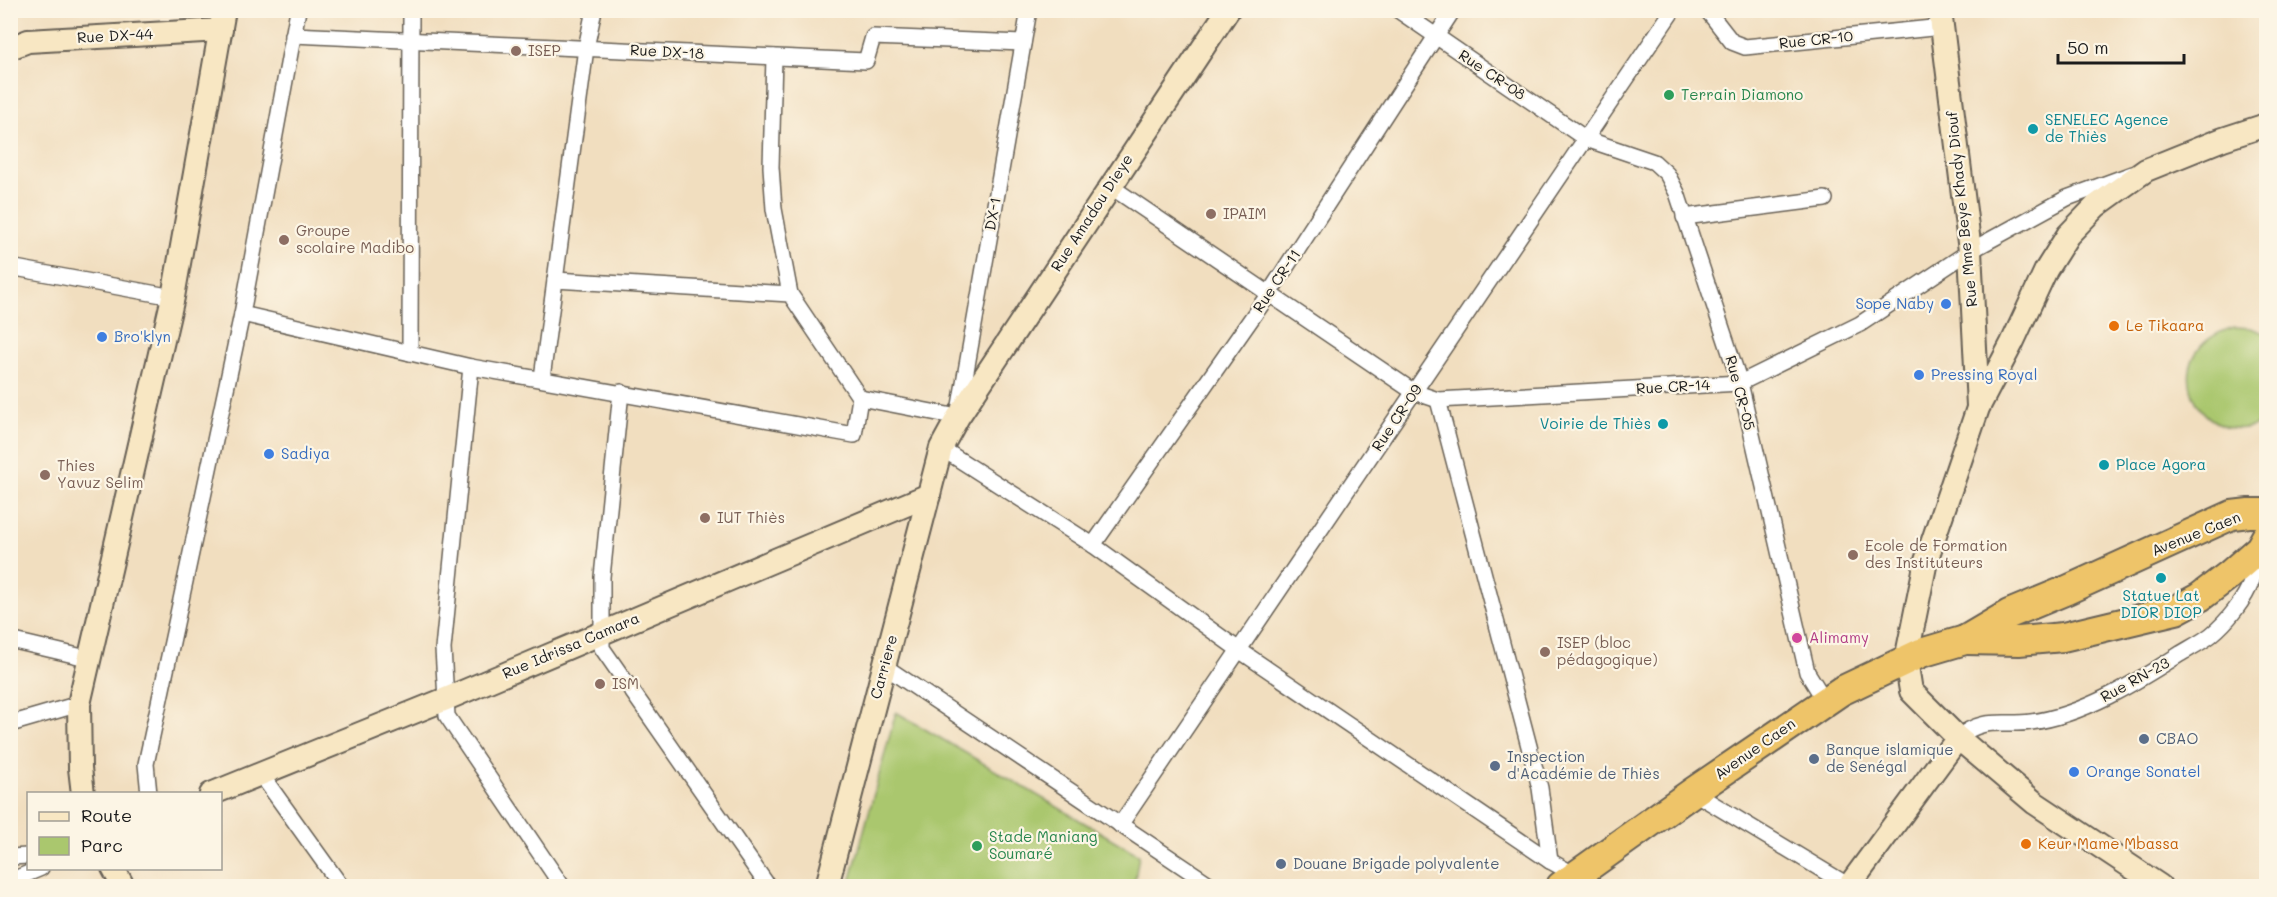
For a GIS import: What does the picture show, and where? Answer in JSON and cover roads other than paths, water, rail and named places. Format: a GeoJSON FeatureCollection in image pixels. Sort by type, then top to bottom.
{"type":"FeatureCollection","features":[{"type":"Feature","properties":{"kind":"highway","name":"Avenue Caen"},"geometry":{"type":"LineString","coordinates":[[1571,877],[1841,691],[1921,653],[1965,640],[2009,614],[2232,515],[2266,513]]}},
{"type":"Feature","properties":{"kind":"highway","name":"Avenue Caen"},"geometry":{"type":"LineString","coordinates":[[1965,640],[2019,641],[2063,637],[2176,610],[2200,597],[2263,543]]}},
{"type":"Feature","properties":{"kind":"street"},"geometry":{"type":"LineString","coordinates":[[149,792],[146,764],[242,314],[298,10]]}},
{"type":"Feature","properties":{"kind":"street"},"geometry":{"type":"LineString","coordinates":[[410,353],[411,10]]}},
{"type":"Feature","properties":{"kind":"street"},"geometry":{"type":"LineString","coordinates":[[542,378],[586,48],[594,10]]}},
{"type":"Feature","properties":{"kind":"street","name":"DX-1"},"geometry":{"type":"LineString","coordinates":[[958,417],[1029,10]]}},
{"type":"Feature","properties":{"kind":"street","name":"Rue Amadou Dieye"},"geometry":{"type":"LineString","coordinates":[[941,448],[958,417],[1228,10]]}},
{"type":"Feature","properties":{"kind":"street","name":"Rue CR-08"},"geometry":{"type":"LineString","coordinates":[[1398,10],[1586,139]]}},
{"type":"Feature","properties":{"kind":"street","name":"Rue CR-11"},"geometry":{"type":"LineString","coordinates":[[1093,545],[1268,295],[1453,10]]}},
{"type":"Feature","properties":{"kind":"street","name":"Rue CR-09"},"geometry":{"type":"LineString","coordinates":[[1120,825],[1673,10]]}},
{"type":"Feature","properties":{"kind":"street","name":"Rue CR-10"},"geometry":{"type":"LineString","coordinates":[[1707,10],[1732,42],[1745,47],[1941,19]]}},
{"type":"Feature","properties":{"kind":"street","name":"Rue Mme Beye Khady Diouf"},"geometry":{"type":"LineString","coordinates":[[1941,19],[1970,251],[1978,408]]}},
{"type":"Feature","properties":{"kind":"street"},"geometry":{"type":"LineString","coordinates":[[83,792],[79,704],[173,297],[223,20]]}},
{"type":"Feature","properties":{"kind":"street","name":"Rue DX-44"},"geometry":{"type":"LineString","coordinates":[[10,48],[28,41],[223,20]]}},
{"type":"Feature","properties":{"kind":"street","name":"Rue DX-18"},"geometry":{"type":"LineString","coordinates":[[293,35],[866,61],[873,37],[1023,43]]}},
{"type":"Feature","properties":{"kind":"street"},"geometry":{"type":"LineString","coordinates":[[242,314],[471,367],[854,435],[860,398],[790,294],[774,209],[771,167],[774,57]]}},
{"type":"Feature","properties":{"kind":"street"},"geometry":{"type":"LineString","coordinates":[[2160,886],[2035,803],[1958,738],[1911,691],[1906,660],[1926,561],[1978,408],[2046,270],[2068,235],[2096,206],[2146,170],[2223,139],[2266,125]]}},
{"type":"Feature","properties":{"kind":"street","name":"Rue CR-05"},"geometry":{"type":"LineString","coordinates":[[1586,139],[1654,162],[1667,174],[1677,193],[1740,383],[1807,672],[1825,701]]}},
{"type":"Feature","properties":{"kind":"street","name":"Rue CR-14"},"geometry":{"type":"LineString","coordinates":[[1110,186],[1414,392],[1438,400],[1740,383],[1860,324],[1970,251],[2067,198],[2118,178],[2146,170]]}},
{"type":"Feature","properties":{"kind":"street"},"geometry":{"type":"LineString","coordinates":[[1684,217],[1825,199]]}},
{"type":"Feature","properties":{"kind":"street"},"geometry":{"type":"LineString","coordinates":[[10,267],[173,297]]}},
{"type":"Feature","properties":{"kind":"street"},"geometry":{"type":"LineString","coordinates":[[555,280],[790,294]]}},
{"type":"Feature","properties":{"kind":"street"},"geometry":{"type":"LineString","coordinates":[[471,367],[443,649],[447,716],[562,886]]}},
{"type":"Feature","properties":{"kind":"street"},"geometry":{"type":"LineString","coordinates":[[621,392],[602,577],[602,648],[768,886]]}},
{"type":"Feature","properties":{"kind":"street"},"geometry":{"type":"LineString","coordinates":[[860,398],[958,417]]}},
{"type":"Feature","properties":{"kind":"street"},"geometry":{"type":"LineString","coordinates":[[1438,400],[1540,788],[1571,877]]}},
{"type":"Feature","properties":{"kind":"street"},"geometry":{"type":"LineString","coordinates":[[941,448],[1093,545],[1239,650],[1571,877]]}},
{"type":"Feature","properties":{"kind":"street","name":"Carriere"},"geometry":{"type":"LineString","coordinates":[[827,886],[941,448]]}},
{"type":"Feature","properties":{"kind":"street","name":"Rue Idrissa Camara"},"geometry":{"type":"LineString","coordinates":[[216,792],[446,699],[929,495]]}},
{"type":"Feature","properties":{"kind":"street","name":"Rue RN-23"},"geometry":{"type":"LineString","coordinates":[[1958,738],[1969,728],[1986,723],[2032,722],[2084,708],[2164,665],[2211,635],[2242,599],[2252,581],[2263,543]]}},
{"type":"Feature","properties":{"kind":"street"},"geometry":{"type":"LineString","coordinates":[[10,640],[91,659]]}},
{"type":"Feature","properties":{"kind":"street"},"geometry":{"type":"LineString","coordinates":[[884,666],[1212,886]]}},
{"type":"Feature","properties":{"kind":"street"},"geometry":{"type":"LineString","coordinates":[[10,724],[79,704]]}},
{"type":"Feature","properties":{"kind":"street"},"geometry":{"type":"LineString","coordinates":[[1693,792],[1849,886],[1958,738]]}},
{"type":"Feature","properties":{"kind":"street"},"geometry":{"type":"LineString","coordinates":[[260,773],[341,886]]}},
{"type":"Feature","properties":{"kind":"street"},"geometry":{"type":"LineString","coordinates":[[10,856],[27,856]]}},
{"type":"Feature","properties":{"kind":"street"},"geometry":{"type":"LineString","coordinates":[[10,881],[36,870]]}},
{"type":"Feature","properties":{"kind":"street"},"geometry":{"type":"LineString","coordinates":[[114,870],[123,886]]}},
{"type":"Feature","properties":{"kind":"place","name":"ISEP"},"geometry":{"type":"Point","coordinates":[516,51]}},
{"type":"Feature","properties":{"kind":"place","name":"Terrain Diamono"},"geometry":{"type":"Point","coordinates":[1669,95]}},
{"type":"Feature","properties":{"kind":"place","name":"SENELEC Agence de Thiès"},"geometry":{"type":"Point","coordinates":[2033,129]}},
{"type":"Feature","properties":{"kind":"place","name":"IPAIM"},"geometry":{"type":"Point","coordinates":[1211,214]}},
{"type":"Feature","properties":{"kind":"place","name":"Groupe scolaire Madibo"},"geometry":{"type":"Point","coordinates":[284,240]}},
{"type":"Feature","properties":{"kind":"place","name":"Sope Naby"},"geometry":{"type":"Point","coordinates":[1946,304]}},
{"type":"Feature","properties":{"kind":"place","name":"Le Tikaara"},"geometry":{"type":"Point","coordinates":[2114,326]}},
{"type":"Feature","properties":{"kind":"place","name":"Bro'klyn"},"geometry":{"type":"Point","coordinates":[102,337]}},
{"type":"Feature","properties":{"kind":"place","name":"Pressing Royal"},"geometry":{"type":"Point","coordinates":[1919,375]}},
{"type":"Feature","properties":{"kind":"place","name":"Voirie de Thiès"},"geometry":{"type":"Point","coordinates":[1663,424]}},
{"type":"Feature","properties":{"kind":"place","name":"Sadiya"},"geometry":{"type":"Point","coordinates":[269,454]}},
{"type":"Feature","properties":{"kind":"place","name":"Place Agora"},"geometry":{"type":"Point","coordinates":[2104,465]}},
{"type":"Feature","properties":{"kind":"place","name":"Thies Yavuz Selim"},"geometry":{"type":"Point","coordinates":[45,475]}},
{"type":"Feature","properties":{"kind":"place","name":"IUT Thiès"},"geometry":{"type":"Point","coordinates":[705,518]}},
{"type":"Feature","properties":{"kind":"place","name":"Ecole de Formation des Instituteurs"},"geometry":{"type":"Point","coordinates":[1853,555]}},
{"type":"Feature","properties":{"kind":"place","name":"Statue Lat DIOR DIOP"},"geometry":{"type":"Point","coordinates":[2161,578]}},
{"type":"Feature","properties":{"kind":"place","name":"Alimamy"},"geometry":{"type":"Point","coordinates":[1797,638]}},
{"type":"Feature","properties":{"kind":"place","name":"ISEP (bloc pédagogique)"},"geometry":{"type":"Point","coordinates":[1545,652]}},
{"type":"Feature","properties":{"kind":"place","name":"ISM"},"geometry":{"type":"Point","coordinates":[600,684]}},
{"type":"Feature","properties":{"kind":"place","name":"CBAO"},"geometry":{"type":"Point","coordinates":[2144,739]}},
{"type":"Feature","properties":{"kind":"place","name":"Banque islamique de Senégal"},"geometry":{"type":"Point","coordinates":[1814,759]}},
{"type":"Feature","properties":{"kind":"place","name":"Inspection d'Académie de Thiès"},"geometry":{"type":"Point","coordinates":[1495,766]}},
{"type":"Feature","properties":{"kind":"place","name":"Orange Sonatel"},"geometry":{"type":"Point","coordinates":[2074,772]}},
{"type":"Feature","properties":{"kind":"place","name":"Keur Mame Mbassa"},"geometry":{"type":"Point","coordinates":[2026,844]}},
{"type":"Feature","properties":{"kind":"place","name":"Stade Maniang Soumaré"},"geometry":{"type":"Point","coordinates":[977,846]}},
{"type":"Feature","properties":{"kind":"place","name":"Douane Brigade polyvalente"},"geometry":{"type":"Point","coordinates":[1281,864]}}]}
